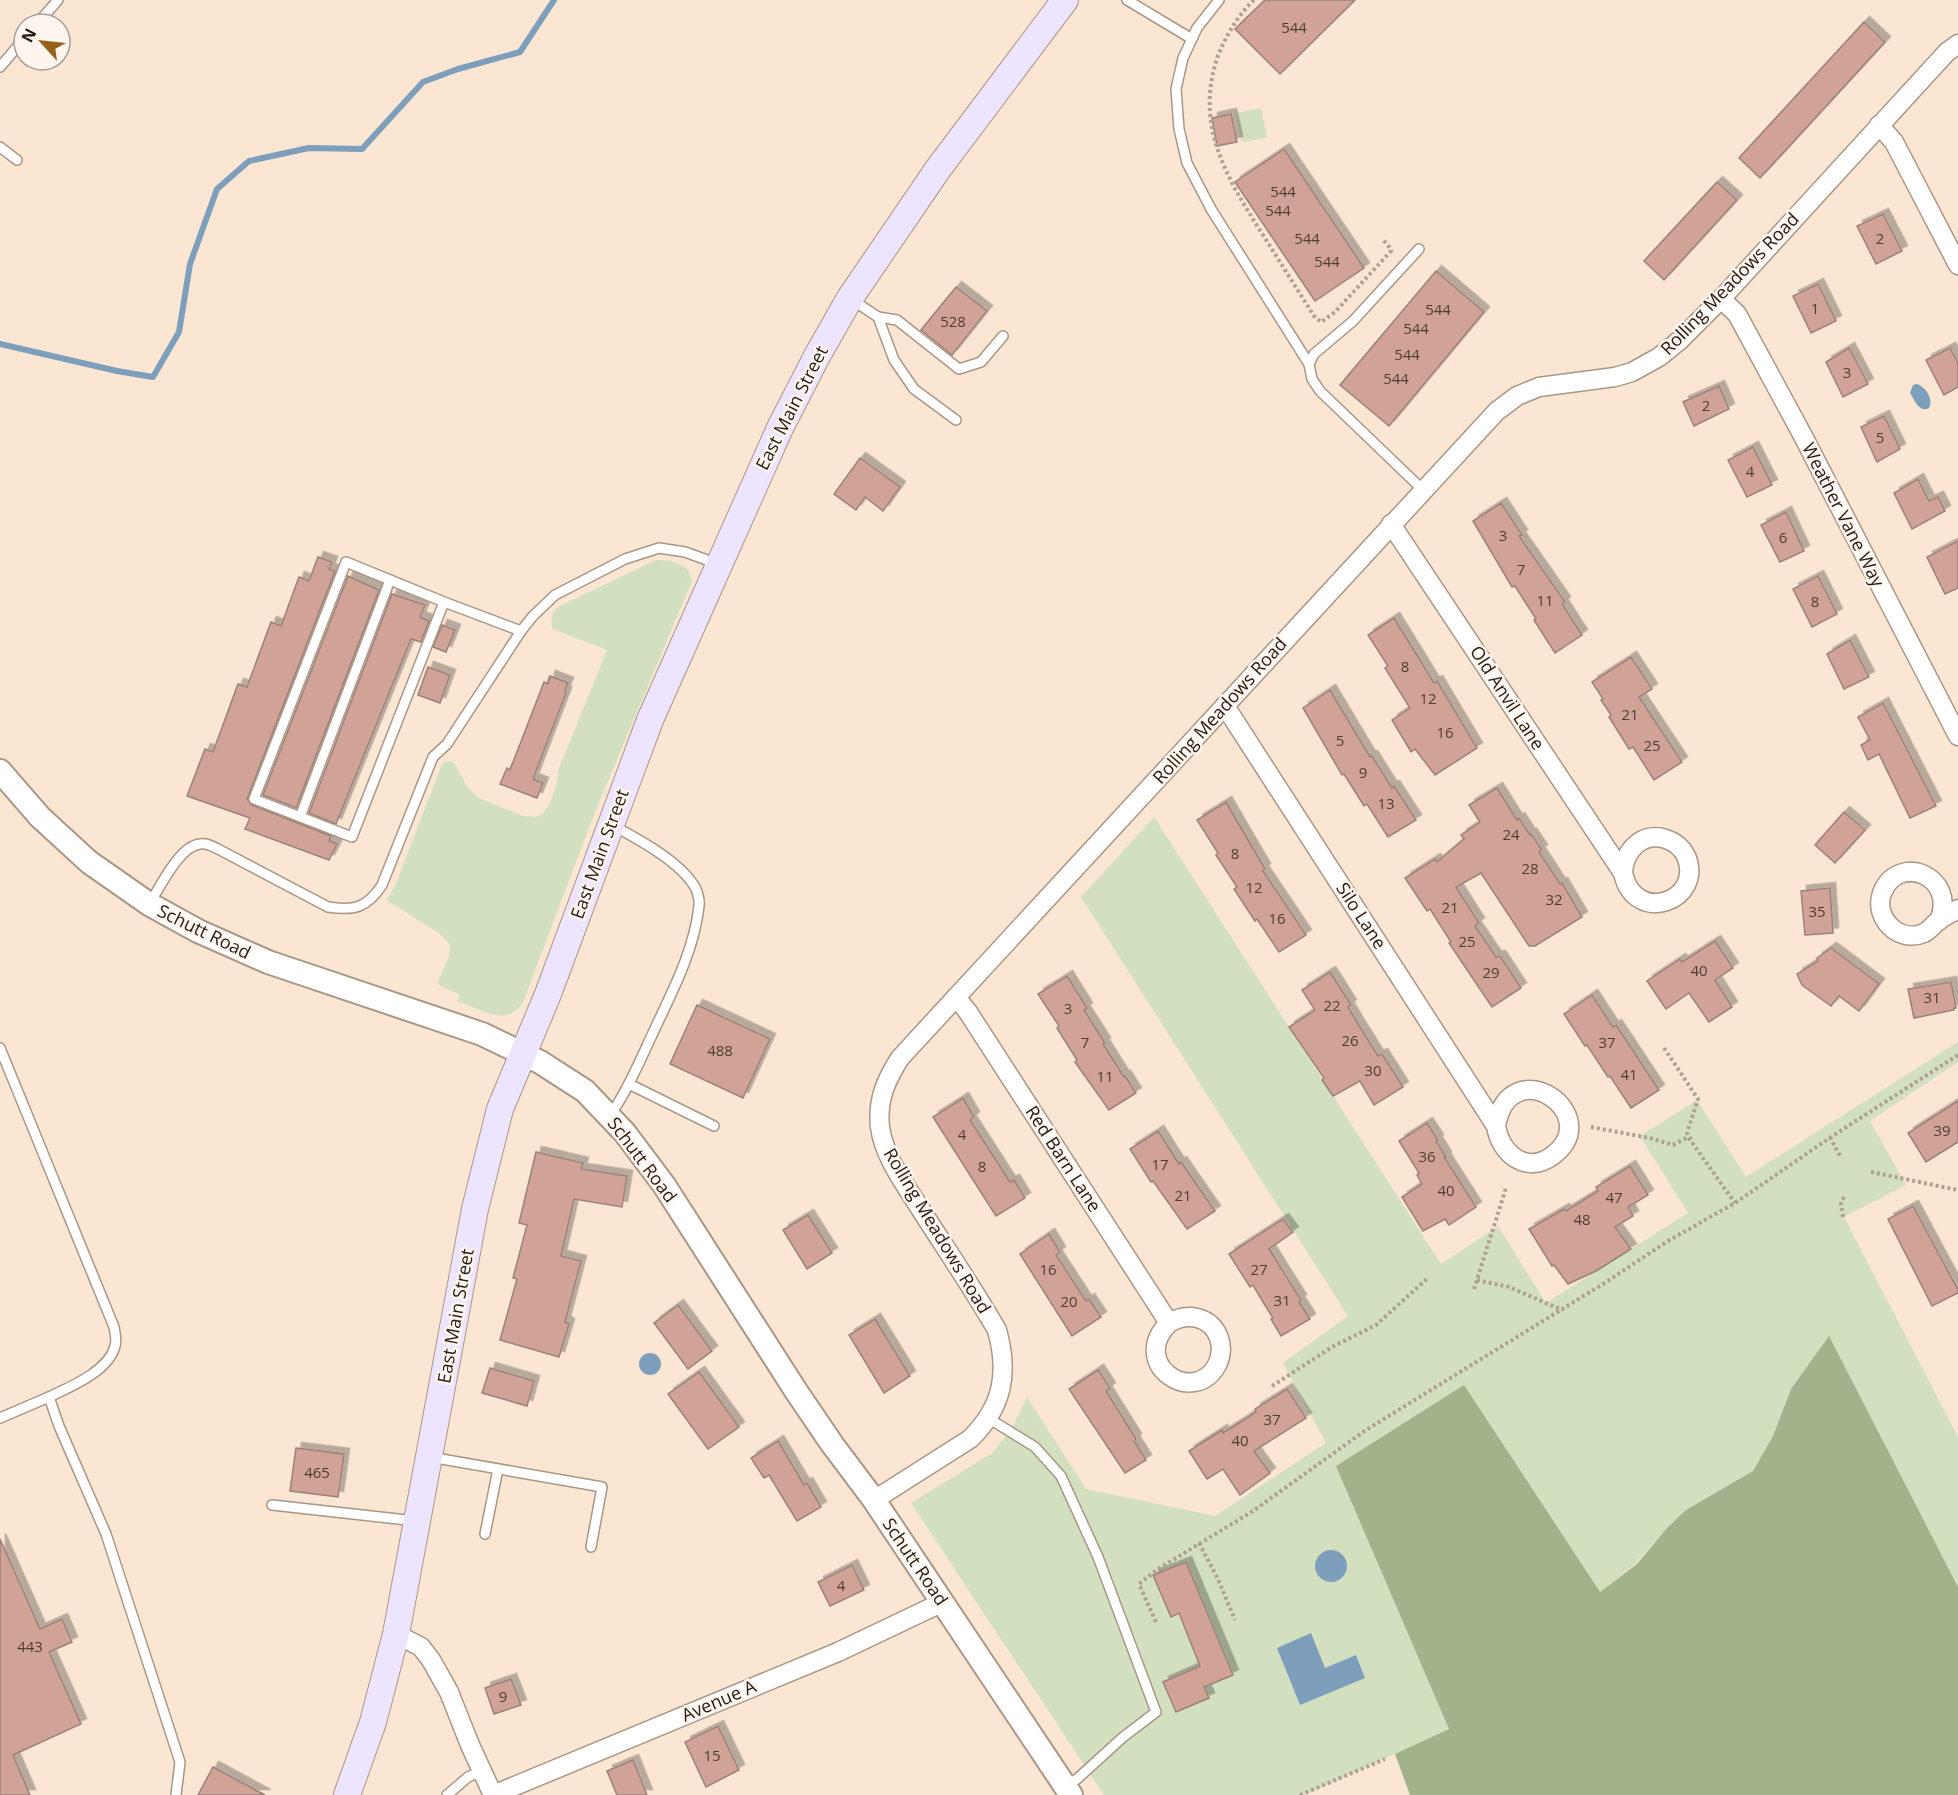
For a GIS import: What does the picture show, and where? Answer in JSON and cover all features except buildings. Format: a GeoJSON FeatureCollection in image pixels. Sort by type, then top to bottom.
{"type":"FeatureCollection","features":[{"type":"Feature","properties":{"kind":"main road","name":"East Main Street"},"geometry":{"type":"LineString","coordinates":[[347,1795],[373,1722],[396,1634],[475,1209],[500,1109],[548,994],[650,720],[780,428],[850,298],[938,169],[1065,0]]}},
{"type":"Feature","properties":{"kind":"street","name":"Rolling Meadows Road"},"geometry":{"type":"LineString","coordinates":[[874,1500],[959,1447],[980,1429],[997,1399],[1003,1377],[1002,1347],[997,1330],[900,1177],[885,1146],[880,1123],[880,1102],[887,1078],[900,1058],[1497,411],[1517,396],[1551,384],[1593,380],[1632,372],[1659,357],[1680,340],[1721,299],[1879,124],[1947,52],[1958,44]]}},
{"type":"Feature","properties":{"kind":"street"},"geometry":{"type":"LineString","coordinates":[[1879,124],[1894,142],[1958,265]]}},
{"type":"Feature","properties":{"kind":"street","name":"Weather Vane Way"},"geometry":{"type":"LineString","coordinates":[[1721,299],[1737,314],[1803,436],[1958,736]]}},
{"type":"Feature","properties":{"kind":"street","name":"Old Anvil Lane"},"geometry":{"type":"LineString","coordinates":[[1391,524],[1623,873]]}},
{"type":"Feature","properties":{"kind":"street","name":"Silo Lane"},"geometry":{"type":"LineString","coordinates":[[1225,706],[1496,1126]]}},
{"type":"Feature","properties":{"kind":"street","name":"Schutt Road"},"geometry":{"type":"LineString","coordinates":[[0,771],[40,818],[89,862],[149,904],[198,932],[268,962],[482,1034],[540,1062],[585,1091],[625,1133],[664,1185],[796,1391],[874,1500],[1068,1790]]}},
{"type":"Feature","properties":{"kind":"street"},"geometry":{"type":"LineString","coordinates":[[1939,921],[1958,909]]}},
{"type":"Feature","properties":{"kind":"street","name":"Red Barn Lane"},"geometry":{"type":"LineString","coordinates":[[956,997],[968,1012],[1169,1323]]}},
{"type":"Feature","properties":{"kind":"street","name":"Avenue A"},"geometry":{"type":"LineString","coordinates":[[493,1795],[838,1652],[943,1602]]}},
{"type":"Feature","properties":{"kind":"street"},"geometry":{"type":"LineString","coordinates":[[396,1634],[421,1647],[431,1660],[449,1692],[493,1795]]}},
{"type":"Feature","properties":{"kind":"lane"},"geometry":{"type":"LineString","coordinates":[[48,12],[58,0]]}},
{"type":"Feature","properties":{"kind":"lane"},"geometry":{"type":"LineString","coordinates":[[1127,0],[1192,39]]}},
{"type":"Feature","properties":{"kind":"lane"},"geometry":{"type":"LineString","coordinates":[[1220,0],[1197,28],[1183,58],[1176,89],[1179,129],[1187,163],[1211,209],[1309,364],[1312,379],[1320,391],[1423,490]]}},
{"type":"Feature","properties":{"kind":"lane"},"geometry":{"type":"LineString","coordinates":[[0,67],[12,53]]}},
{"type":"Feature","properties":{"kind":"lane"},"geometry":{"type":"LineString","coordinates":[[0,147],[17,160]]}},
{"type":"Feature","properties":{"kind":"lane"},"geometry":{"type":"LineString","coordinates":[[1309,364],[1314,354],[1353,321],[1419,249]]}},
{"type":"Feature","properties":{"kind":"lane"},"geometry":{"type":"LineString","coordinates":[[850,298],[878,318],[897,320],[959,369],[981,362],[1003,336]]}},
{"type":"Feature","properties":{"kind":"lane"},"geometry":{"type":"LineString","coordinates":[[878,318],[894,360],[914,390],[956,420]]}},
{"type":"Feature","properties":{"kind":"lane"},"geometry":{"type":"LineString","coordinates":[[149,904],[180,856],[198,844],[208,844],[328,907],[343,909],[365,904],[374,897],[382,885],[433,757],[447,744],[533,616],[555,595],[625,559],[659,548],[686,552],[718,564]]}},
{"type":"Feature","properties":{"kind":"lane"},"geometry":{"type":"LineString","coordinates":[[444,602],[352,837],[254,799],[346,562],[521,631]]}},
{"type":"Feature","properties":{"kind":"lane"},"geometry":{"type":"LineString","coordinates":[[300,817],[390,580]]}},
{"type":"Feature","properties":{"kind":"lane"},"geometry":{"type":"LineString","coordinates":[[609,1117],[629,1084],[676,984],[692,944],[700,903],[694,885],[675,865],[634,837],[611,825]]}},
{"type":"Feature","properties":{"kind":"lane"},"geometry":{"type":"LineString","coordinates":[[0,1048],[114,1327],[115,1346],[104,1363],[90,1377],[0,1418]]}},
{"type":"Feature","properties":{"kind":"lane"},"geometry":{"type":"LineString","coordinates":[[629,1084],[714,1126]]}},
{"type":"Feature","properties":{"kind":"lane"},"geometry":{"type":"LineString","coordinates":[[49,1397],[59,1426],[106,1534],[180,1762],[176,1795]]}},
{"type":"Feature","properties":{"kind":"lane"},"geometry":{"type":"LineString","coordinates":[[988,1418],[1035,1448],[1061,1476],[1098,1557],[1156,1713],[1122,1738],[1068,1790]]}},
{"type":"Feature","properties":{"kind":"lane"},"geometry":{"type":"LineString","coordinates":[[430,1456],[602,1487],[591,1547]]}},
{"type":"Feature","properties":{"kind":"lane"},"geometry":{"type":"LineString","coordinates":[[485,1534],[498,1469]]}},
{"type":"Feature","properties":{"kind":"lane"},"geometry":{"type":"LineString","coordinates":[[272,1505],[418,1522]]}},
{"type":"Feature","properties":{"kind":"lane"},"geometry":{"type":"LineString","coordinates":[[447,1795],[468,1777],[482,1771]]}},
{"type":"Feature","properties":{"kind":"path"},"geometry":{"type":"LineString","coordinates":[[1254,0],[1247,6],[1225,38],[1215,64],[1209,92],[1209,119],[1214,141],[1233,188],[1314,316],[1321,322],[1335,312],[1391,251],[1383,240]]}},
{"type":"Feature","properties":{"kind":"path"},"geometry":{"type":"LineString","coordinates":[[1664,1048],[1698,1099],[1687,1133],[1735,1203]]}},
{"type":"Feature","properties":{"kind":"path"},"geometry":{"type":"LineString","coordinates":[[1156,1622],[1139,1584],[1158,1569],[1253,1511],[1366,1430],[1562,1310],[1668,1241],[1735,1203],[1830,1137],[1958,1055]]}},
{"type":"Feature","properties":{"kind":"path"},"geometry":{"type":"LineString","coordinates":[[1591,1126],[1673,1145],[1688,1137],[1691,1139]]}},
{"type":"Feature","properties":{"kind":"path"},"geometry":{"type":"LineString","coordinates":[[1830,1137],[1840,1155]]}},
{"type":"Feature","properties":{"kind":"path"},"geometry":{"type":"LineString","coordinates":[[1871,1172],[1958,1190]]}},
{"type":"Feature","properties":{"kind":"path"},"geometry":{"type":"LineString","coordinates":[[1474,1289],[1506,1188]]}},
{"type":"Feature","properties":{"kind":"path"},"geometry":{"type":"LineString","coordinates":[[1843,1217],[1841,1203],[1845,1195]]}},
{"type":"Feature","properties":{"kind":"path"},"geometry":{"type":"LineString","coordinates":[[1272,1386],[1332,1347],[1376,1325],[1429,1277]]}},
{"type":"Feature","properties":{"kind":"path"},"geometry":{"type":"LineString","coordinates":[[1477,1280],[1509,1287],[1562,1310]]}},
{"type":"Feature","properties":{"kind":"path"},"geometry":{"type":"LineString","coordinates":[[1199,1543],[1218,1579],[1235,1620]]}},
{"type":"Feature","properties":{"kind":"path"},"geometry":{"type":"LineString","coordinates":[[1300,1795],[1385,1759]]}},
{"type":"Feature","properties":{"kind":"green space"},"geometry":{"type":"Polygon","coordinates":[[[1261,108],[1267,138],[1242,142],[1236,113],[1261,108]]]}},
{"type":"Feature","properties":{"kind":"green space"},"geometry":{"type":"Polygon","coordinates":[[[656,560],[671,561],[687,568],[692,581],[595,812],[523,1002],[517,1010],[501,1015],[484,1012],[457,1001],[460,995],[437,984],[449,956],[450,944],[439,933],[386,900],[395,886],[442,764],[446,761],[454,762],[467,787],[479,798],[523,816],[535,817],[544,813],[554,793],[558,771],[607,650],[553,629],[551,625],[553,612],[560,606],[656,560]]]}},
{"type":"Feature","properties":{"kind":"green space"},"geometry":{"type":"Polygon","coordinates":[[[1154,817],[1441,1264],[1498,1226],[1546,1303],[1688,1213],[1640,1136],[1697,1100],[1746,1177],[1958,1042],[1958,1062],[1870,1121],[1906,1185],[1844,1217],[1958,1437],[1958,1587],[1829,1337],[1791,1389],[1773,1436],[1753,1471],[1686,1510],[1636,1563],[1600,1592],[1450,1729],[1304,1795],[1104,1795],[911,1503],[992,1453],[1011,1430],[1027,1397],[1086,1489],[1215,1516],[1326,1443],[1283,1363],[1348,1316],[1081,897],[1154,817]]]}},
{"type":"Feature","properties":{"kind":"green space"},"geometry":{"type":"Polygon","coordinates":[[[1829,1336],[1958,1587],[1958,1795],[1410,1795],[1395,1754],[1449,1729],[1336,1466],[1464,1385],[1600,1592],[1637,1564],[1667,1528],[1686,1510],[1753,1471],[1773,1436],[1791,1389],[1829,1336]]]}},
{"type":"Feature","properties":{"kind":"water"},"geometry":{"type":"Polygon","coordinates":[[[1917,384],[1928,394],[1929,408],[1920,408],[1910,393],[1913,385],[1917,384]]]}},
{"type":"Feature","properties":{"kind":"water"},"geometry":{"type":"Polygon","coordinates":[[[650,1353],[658,1356],[661,1364],[658,1372],[650,1375],[642,1372],[639,1364],[642,1356],[650,1353]]]}},
{"type":"Feature","properties":{"kind":"water"},"geometry":{"type":"Polygon","coordinates":[[[1331,1550],[1342,1555],[1347,1566],[1342,1577],[1331,1582],[1320,1577],[1315,1566],[1320,1555],[1331,1550]]]}},
{"type":"Feature","properties":{"kind":"water"},"geometry":{"type":"Polygon","coordinates":[[[1311,1633],[1325,1668],[1356,1655],[1365,1678],[1300,1705],[1277,1648],[1311,1633]]]}},
{"type":"Feature","properties":{"kind":"waterway"},"geometry":{"type":"LineString","coordinates":[[0,344],[153,377],[179,332],[190,264],[217,189],[249,161],[309,148],[362,149],[423,82],[458,69],[520,52],[554,0]]}}]}
